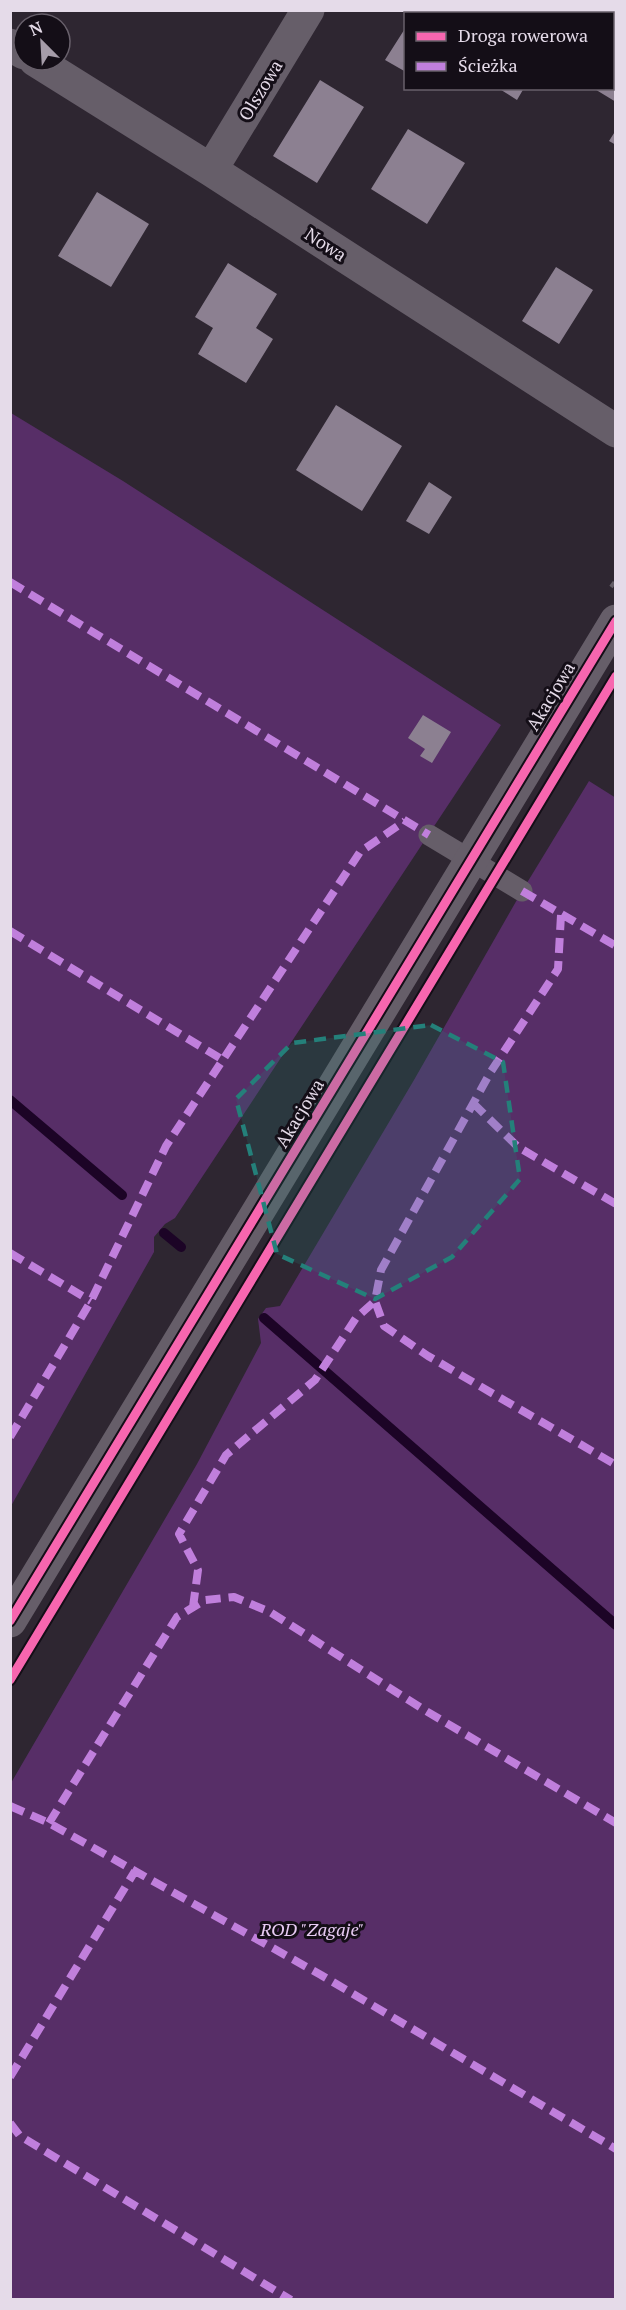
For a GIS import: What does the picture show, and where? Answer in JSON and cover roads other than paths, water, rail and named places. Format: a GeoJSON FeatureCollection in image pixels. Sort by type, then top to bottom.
{"type":"FeatureCollection","features":[{"type":"Feature","properties":{"kind":"street","name":"Olszowa"},"geometry":{"type":"LineString","coordinates":[[211,170],[308,10]]}},
{"type":"Feature","properties":{"kind":"street","name":"Nowa"},"geometry":{"type":"LineString","coordinates":[[54,72],[211,170],[615,431]]}},
{"type":"Feature","properties":{"kind":"street","name":"Akacjowa"},"geometry":{"type":"LineString","coordinates":[[10,1621],[615,621]]}},
{"type":"Feature","properties":{"kind":"lane"},"geometry":{"type":"LineString","coordinates":[[429,835],[522,891]]}},
{"type":"Feature","properties":{"kind":"waterway"},"geometry":{"type":"LineString","coordinates":[[10,1100],[122,1195]]}},
{"type":"Feature","properties":{"kind":"waterway"},"geometry":{"type":"LineString","coordinates":[[164,1233],[181,1247]]}},
{"type":"Feature","properties":{"kind":"waterway"},"geometry":{"type":"LineString","coordinates":[[264,1318],[616,1625]]}},
{"type":"Feature","properties":{"kind":"park label","name":"ROD \"Zagaje\""},"geometry":{"type":"Point","coordinates":[312,1929]}}]}
